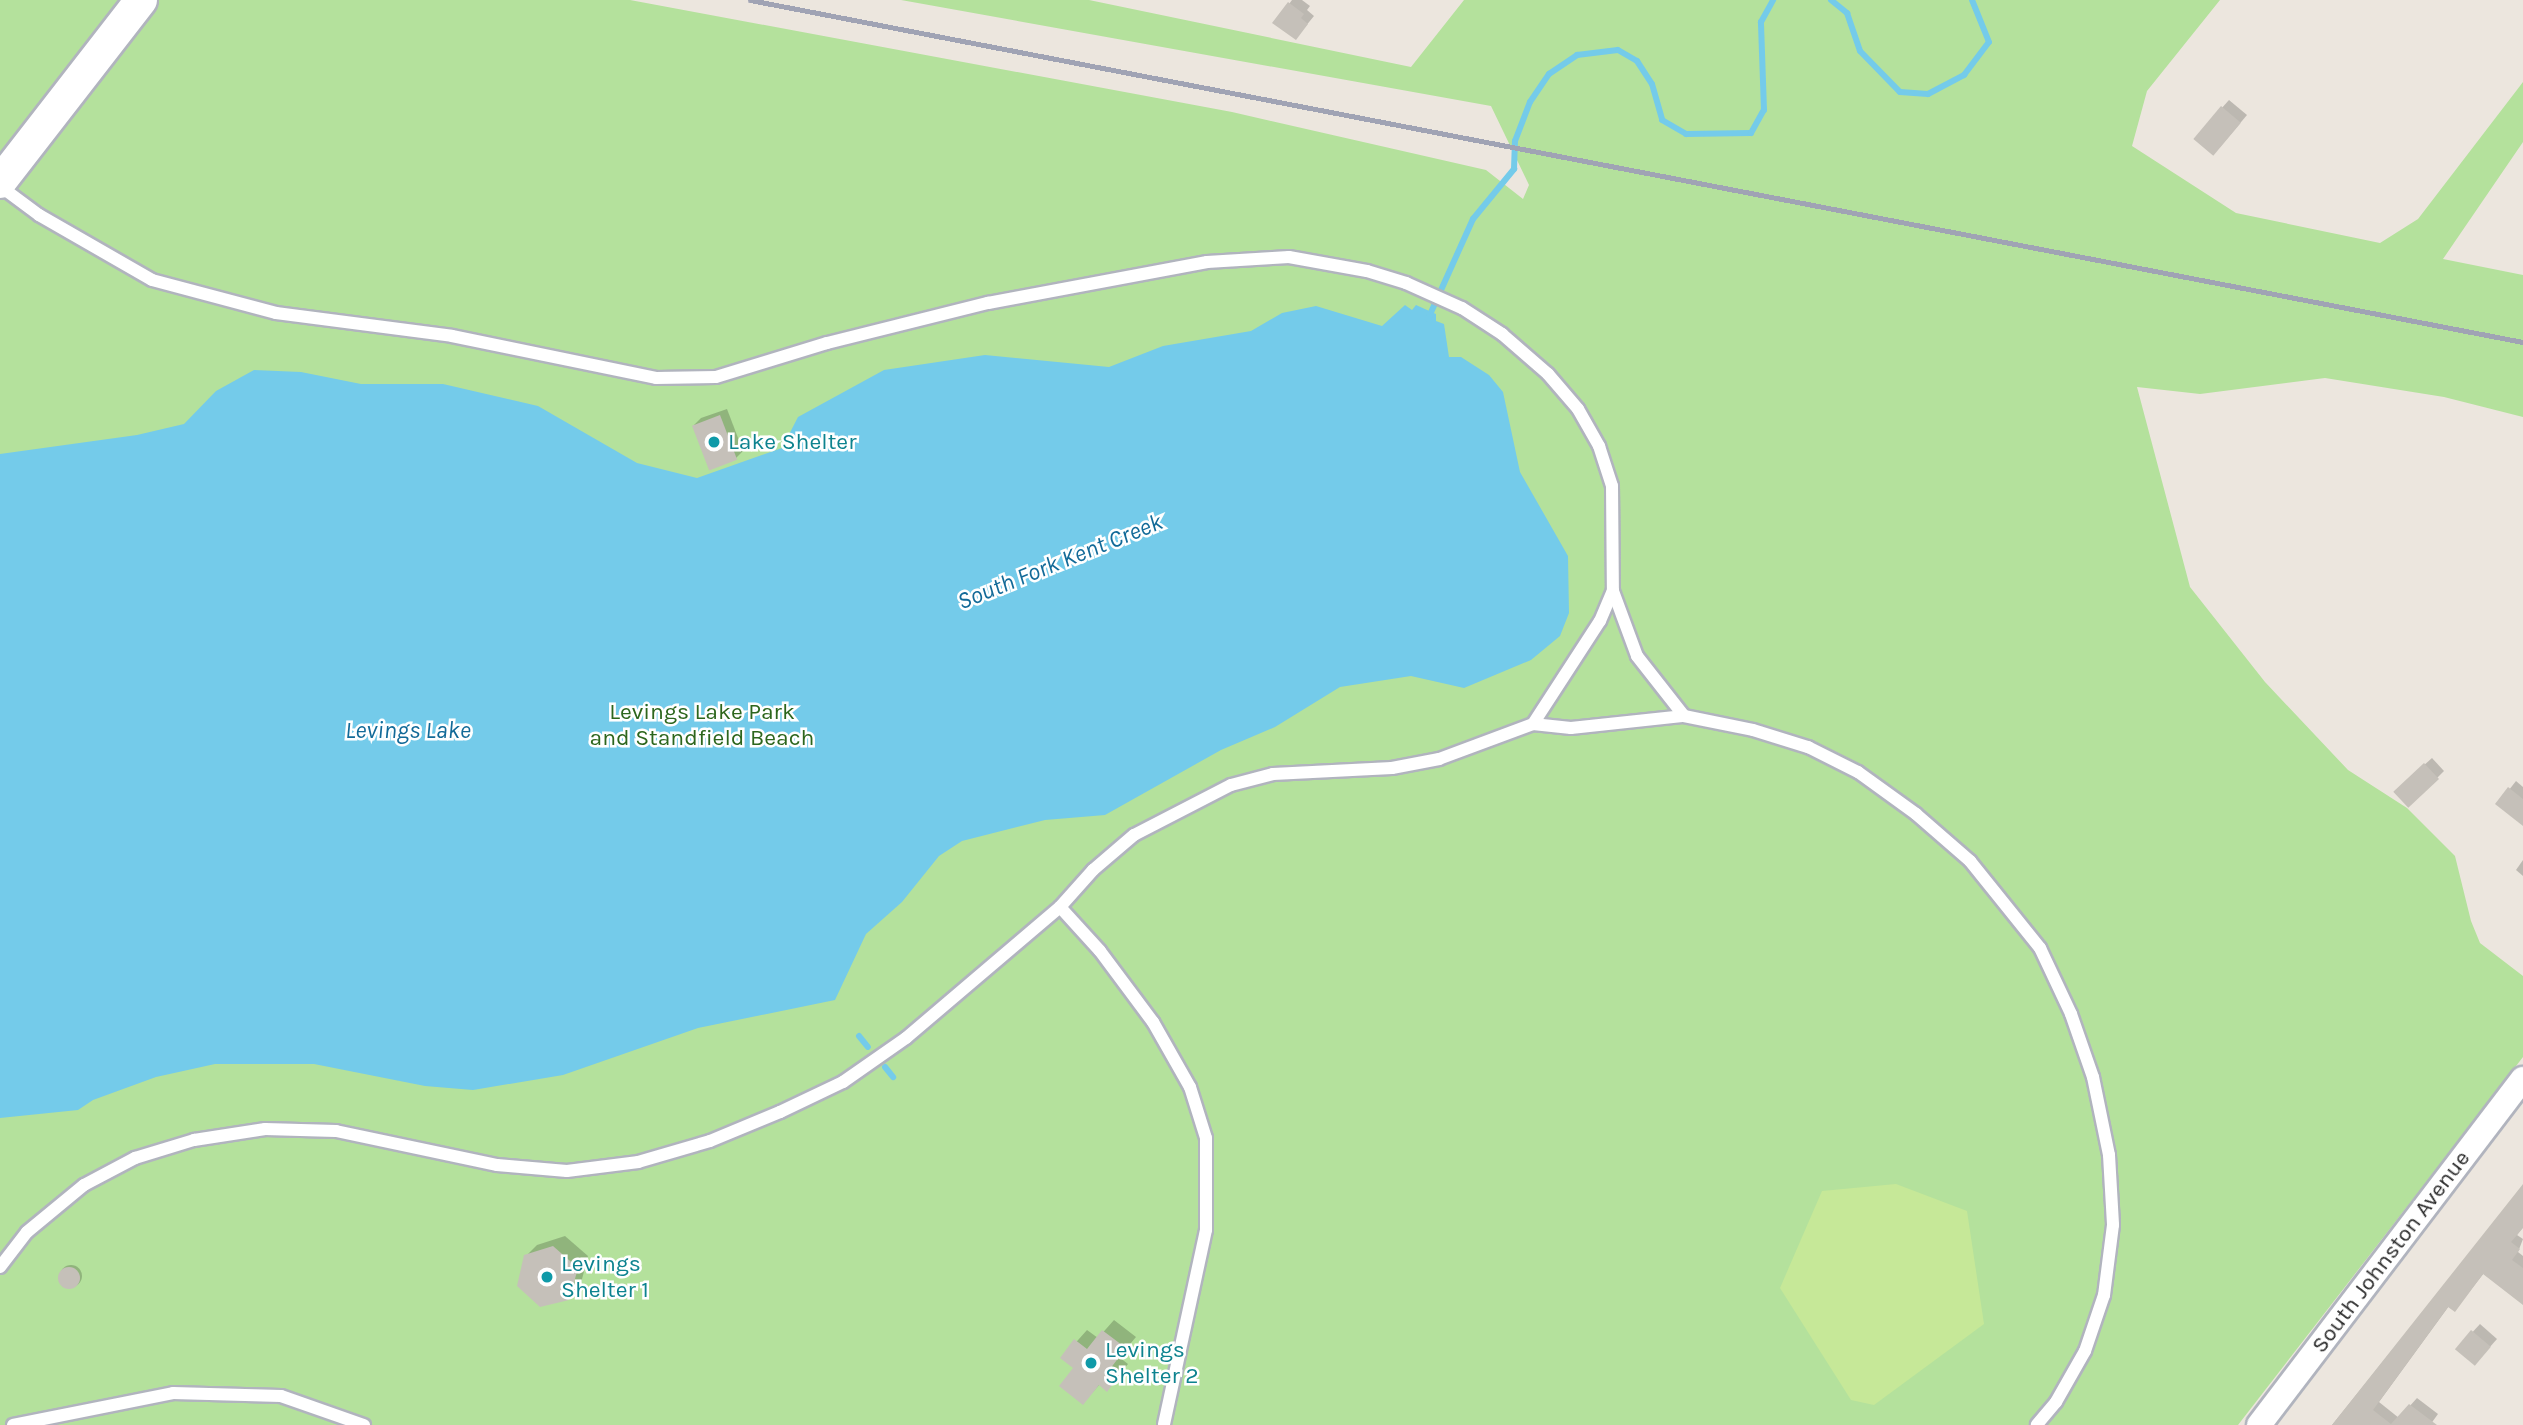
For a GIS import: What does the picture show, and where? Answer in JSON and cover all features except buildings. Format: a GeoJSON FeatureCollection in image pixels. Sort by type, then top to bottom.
{"type":"FeatureCollection","features":[{"type":"Feature","properties":{"kind":"street"},"geometry":{"type":"LineString","coordinates":[[0,184],[141,0]]}},
{"type":"Feature","properties":{"kind":"street","name":"South Johnston Avenue"},"geometry":{"type":"LineString","coordinates":[[2259,1425],[2523,1079]]}},
{"type":"Feature","properties":{"kind":"lane"},"geometry":{"type":"LineString","coordinates":[[0,184],[38,215],[152,280],[276,313],[452,336],[656,377],[716,377],[827,343],[988,303],[1207,262],[1289,257],[1367,271],[1406,283],[1462,308],[1502,334],[1548,374],[1578,409],[1599,446],[1612,486],[1613,591],[1637,656],[1684,716]]}},
{"type":"Feature","properties":{"kind":"lane"},"geometry":{"type":"LineString","coordinates":[[1533,724],[1600,621],[1613,591]]}},
{"type":"Feature","properties":{"kind":"lane"},"geometry":{"type":"LineString","coordinates":[[0,1267],[27,1232],[84,1185],[135,1158],[194,1140],[265,1129],[336,1130],[497,1165],[567,1171],[638,1163],[710,1141],[843,1082],[906,1038],[1060,907],[1093,870],[1134,835],[1231,785],[1273,774],[1392,768],[1439,759],[1533,724],[1571,728],[1684,716],[1753,730],[1797,744],[1858,772],[1916,814],[1970,861],[2040,948],[2071,1014],[2093,1077],[2109,1156],[2113,1225],[2104,1295],[2085,1351],[2056,1402],[2037,1425]]}},
{"type":"Feature","properties":{"kind":"lane"},"geometry":{"type":"LineString","coordinates":[[1060,907],[1100,951],[1153,1022],[1189,1087],[1206,1138],[1206,1230],[1164,1425]]}},
{"type":"Feature","properties":{"kind":"lane"},"geometry":{"type":"LineString","coordinates":[[13,1425],[173,1393],[281,1396],[365,1425]]}},
{"type":"Feature","properties":{"kind":"green space","name":"Levings Lake Park and Standfield Beach"},"geometry":{"type":"Polygon","coordinates":[[[0,0],[630,0],[1232,112],[1486,170],[1523,199],[1529,185],[1491,106],[901,0],[1089,0],[1411,67],[1464,0],[2220,0],[2147,91],[2132,146],[2236,213],[2380,243],[2418,219],[2523,82],[2523,142],[2443,259],[2523,275],[2523,417],[2444,397],[2325,378],[2200,394],[2137,387],[2190,587],[2265,682],[2348,770],[2407,808],[2455,856],[2471,921],[2480,943],[2523,976],[2523,1057],[2238,1425],[0,1425],[0,0]]]}},
{"type":"Feature","properties":{"kind":"green space"},"geometry":{"type":"Polygon","coordinates":[[[1896,1184],[1967,1211],[1984,1324],[1874,1405],[1851,1400],[1780,1288],[1822,1191],[1896,1184]]]}},
{"type":"Feature","properties":{"kind":"water","name":"Levings Lake"},"geometry":{"type":"Polygon","coordinates":[[[1405,305],[1412,310],[1416,305],[1436,314],[1436,321],[1444,324],[1449,357],[1461,357],[1489,375],[1503,392],[1520,472],[1568,556],[1569,613],[1560,636],[1531,660],[1464,688],[1411,676],[1340,687],[1275,727],[1221,750],[1105,815],[1045,820],[962,841],[939,856],[902,902],[866,934],[835,1000],[698,1028],[563,1075],[473,1090],[425,1086],[314,1064],[215,1064],[156,1077],[93,1100],[78,1110],[0,1118],[0,454],[137,435],[184,424],[216,391],[254,370],[301,372],[361,384],[443,384],[538,406],[637,463],[697,478],[782,448],[798,417],[884,370],[985,355],[1109,367],[1163,346],[1251,331],[1282,313],[1316,306],[1382,326],[1405,305]]]}},
{"type":"Feature","properties":{"kind":"waterway","name":"South Fork Kent Creek"},"geometry":{"type":"LineString","coordinates":[[1428,319],[1473,219],[1514,169],[1515,141],[1530,102],[1549,74],[1577,55],[1618,50],[1637,61],[1652,84],[1662,120],[1686,134],[1751,133],[1764,110],[1761,22],[1773,0]]}},
{"type":"Feature","properties":{"kind":"waterway","name":"South Fork Kent Creek"},"geometry":{"type":"LineString","coordinates":[[1831,0],[1847,13],[1860,51],[1900,92],[1928,94],[1964,75],[1989,42],[1972,0]]}},
{"type":"Feature","properties":{"kind":"waterway"},"geometry":{"type":"LineString","coordinates":[[859,1036],[868,1047]]}},
{"type":"Feature","properties":{"kind":"waterway"},"geometry":{"type":"LineString","coordinates":[[885,1067],[893,1077]]}},
{"type":"Feature","properties":{"kind":"railway"},"geometry":{"type":"LineString","coordinates":[[750,0],[2523,342]]}},
{"type":"Feature","properties":{"kind":"place","name":"Lake Shelter"},"geometry":{"type":"Point","coordinates":[714,442]}},
{"type":"Feature","properties":{"kind":"place","name":"Levings Shelter 1"},"geometry":{"type":"Point","coordinates":[547,1277]}},
{"type":"Feature","properties":{"kind":"place","name":"Levings Shelter 2"},"geometry":{"type":"Point","coordinates":[1091,1363]}}]}
